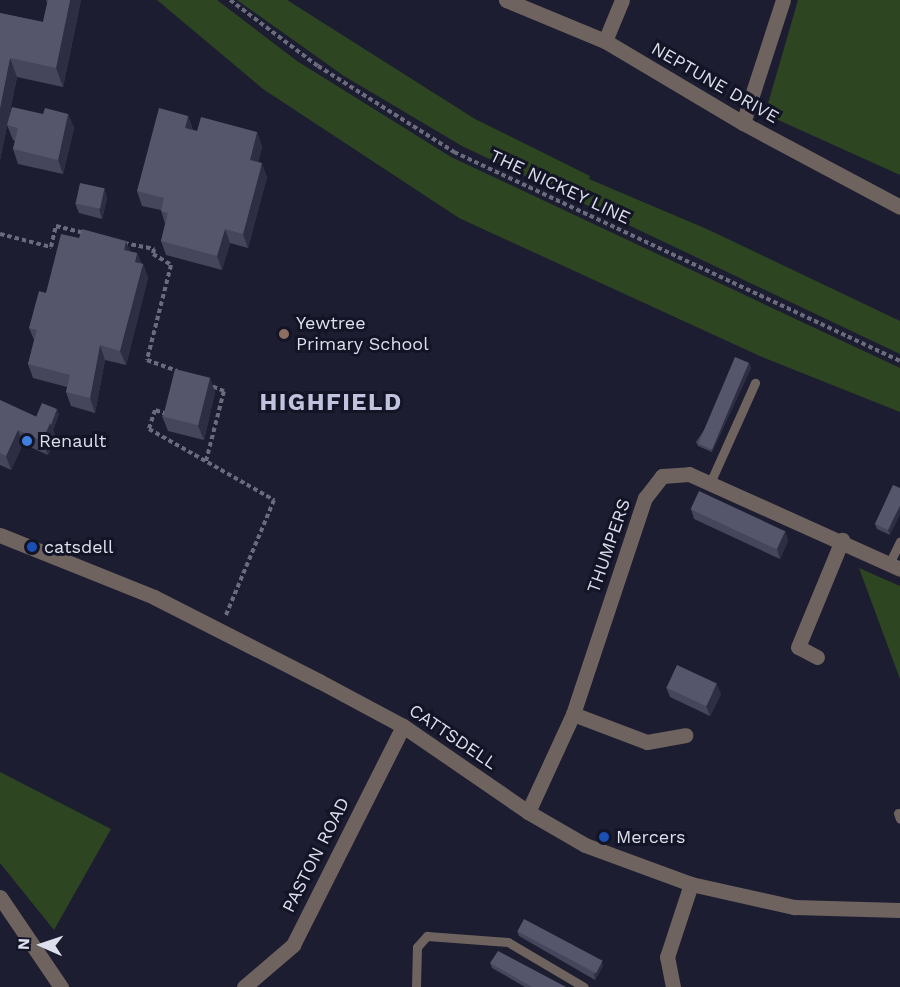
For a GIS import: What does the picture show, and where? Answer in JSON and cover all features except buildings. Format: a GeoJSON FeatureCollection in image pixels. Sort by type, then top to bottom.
{"type":"FeatureCollection","features":[{"type":"Feature","properties":{"kind":"street","name":"NEPTUNE DRIVE"},"geometry":{"type":"LineString","coordinates":[[506,0],[605,42],[743,123],[900,207]]}},
{"type":"Feature","properties":{"kind":"street"},"geometry":{"type":"LineString","coordinates":[[605,42],[622,0]]}},
{"type":"Feature","properties":{"kind":"street"},"geometry":{"type":"LineString","coordinates":[[743,123],[783,0]]}},
{"type":"Feature","properties":{"kind":"street","name":"THUMPERS"},"geometry":{"type":"LineString","coordinates":[[528,812],[573,714],[645,498],[662,476],[689,474],[843,540],[894,567]]}},
{"type":"Feature","properties":{"kind":"street","name":"CATTSDELL"},"geometry":{"type":"LineString","coordinates":[[0,535],[154,597],[220,629],[403,726],[528,812],[585,845],[691,884],[794,907],[900,910]]}},
{"type":"Feature","properties":{"kind":"street"},"geometry":{"type":"LineString","coordinates":[[817,657],[798,647],[843,540]]}},
{"type":"Feature","properties":{"kind":"street"},"geometry":{"type":"LineString","coordinates":[[573,714],[647,742],[685,735]]}},
{"type":"Feature","properties":{"kind":"street","name":"PASTON ROAD"},"geometry":{"type":"LineString","coordinates":[[244,987],[292,945],[403,726]]}},
{"type":"Feature","properties":{"kind":"street"},"geometry":{"type":"LineString","coordinates":[[673,987],[667,957],[691,884]]}},
{"type":"Feature","properties":{"kind":"street"},"geometry":{"type":"LineString","coordinates":[[0,897],[61,987]]}},
{"type":"Feature","properties":{"kind":"lane"},"geometry":{"type":"LineString","coordinates":[[710,483],[755,383]]}},
{"type":"Feature","properties":{"kind":"lane"},"geometry":{"type":"LineString","coordinates":[[894,567],[900,541]]}},
{"type":"Feature","properties":{"kind":"lane"},"geometry":{"type":"LineString","coordinates":[[416,987],[417,947],[427,936],[508,942],[584,987]]}},
{"type":"Feature","properties":{"kind":"path","name":"THE NICKEY LINE"},"geometry":{"type":"LineString","coordinates":[[230,0],[318,66],[454,152],[900,361]]}},
{"type":"Feature","properties":{"kind":"path"},"geometry":{"type":"LineString","coordinates":[[0,234],[51,247],[56,226],[90,235]]}},
{"type":"Feature","properties":{"kind":"path"},"geometry":{"type":"LineString","coordinates":[[113,240],[154,249],[153,254],[171,265],[147,360],[182,373]]}},
{"type":"Feature","properties":{"kind":"path"},"geometry":{"type":"LineString","coordinates":[[203,382],[224,391],[206,461]]}},
{"type":"Feature","properties":{"kind":"path"},"geometry":{"type":"LineString","coordinates":[[169,414],[155,410],[148,429],[274,500],[220,629]]}},
{"type":"Feature","properties":{"kind":"green space"},"geometry":{"type":"Polygon","coordinates":[[[157,0],[217,0],[297,61],[451,157],[900,368],[900,412],[762,357],[459,218],[263,89],[157,0]]]}},
{"type":"Feature","properties":{"kind":"green space"},"geometry":{"type":"Polygon","coordinates":[[[237,0],[287,0],[475,119],[590,176],[589,179],[709,230],[900,321],[900,354],[462,146],[344,76],[237,0]]]}},
{"type":"Feature","properties":{"kind":"green space"},"geometry":{"type":"Polygon","coordinates":[[[798,0],[900,0],[900,175],[765,114],[798,0]]]}},
{"type":"Feature","properties":{"kind":"green space"},"geometry":{"type":"Polygon","coordinates":[[[859,568],[900,586],[900,679],[859,568]]]}},
{"type":"Feature","properties":{"kind":"green space"},"geometry":{"type":"Polygon","coordinates":[[[0,772],[111,829],[54,930],[0,863],[0,772]]]}},
{"type":"Feature","properties":{"kind":"place","name":"Yewtree Primary School"},"geometry":{"type":"Point","coordinates":[284,334]}},
{"type":"Feature","properties":{"kind":"place","name":"Renault"},"geometry":{"type":"Point","coordinates":[27,441]}},
{"type":"Feature","properties":{"kind":"place","name":"catsdell"},"geometry":{"type":"Point","coordinates":[32,547]}},
{"type":"Feature","properties":{"kind":"place","name":"Mercers"},"geometry":{"type":"Point","coordinates":[604,837]}},
{"type":"Feature","properties":{"kind":"district","name":"HIGHFIELD"},"geometry":{"type":"Point","coordinates":[331,403]}}]}
